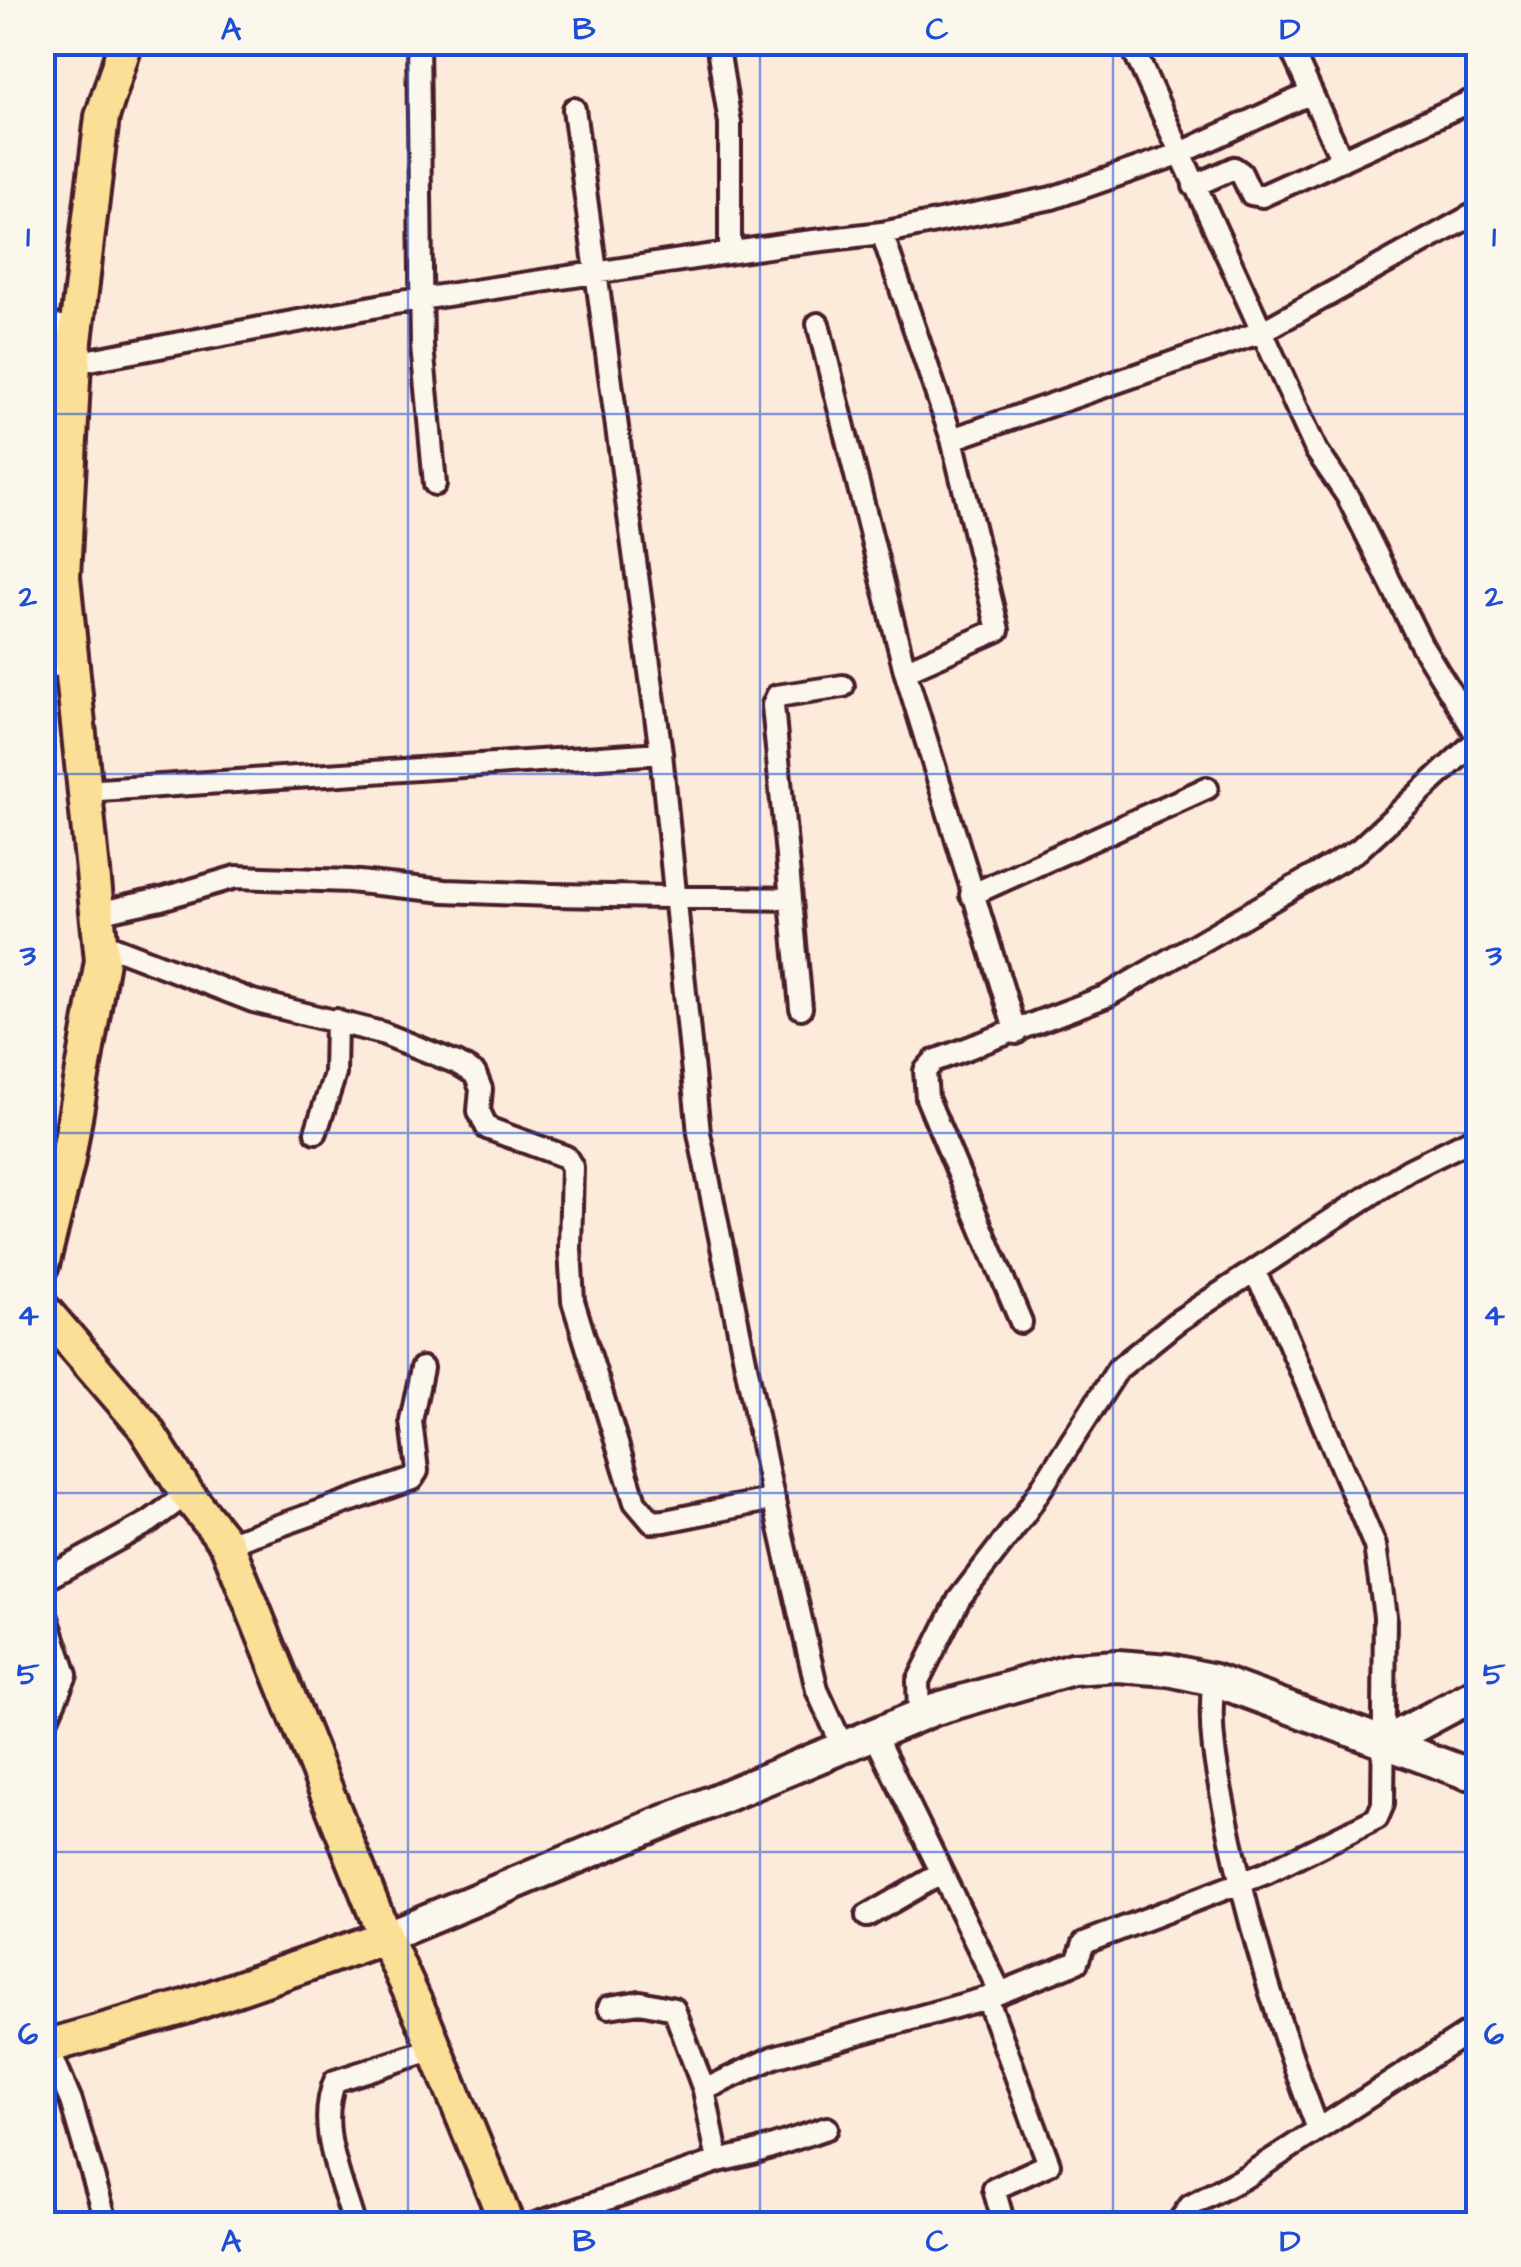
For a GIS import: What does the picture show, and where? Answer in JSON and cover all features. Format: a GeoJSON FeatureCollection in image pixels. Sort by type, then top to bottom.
{"type":"FeatureCollection","features":[{"type":"Feature","properties":{"kind":"main road"},"geometry":{"type":"LineString","coordinates":[[42,1265],[67,1164],[102,960],[84,791],[57,666],[77,328],[102,117],[126,42]]}},
{"type":"Feature","properties":{"kind":"main road"},"geometry":{"type":"LineString","coordinates":[[42,1308],[144,1426],[187,1494],[227,1544],[385,1937],[507,2224]]}},
{"type":"Feature","properties":{"kind":"main road"},"geometry":{"type":"LineString","coordinates":[[45,2047],[185,2007],[385,1937],[919,1715],[1072,1669],[1135,1667],[1214,1680],[1466,1772],[1478,1772]]}},
{"type":"Feature","properties":{"kind":"main road"},"geometry":{"type":"LineString","coordinates":[[1384,1743],[1478,1693]]}},
{"type":"Feature","properties":{"kind":"street"},"geometry":{"type":"LineString","coordinates":[[418,42],[422,346],[435,484]]}},
{"type":"Feature","properties":{"kind":"street"},"geometry":{"type":"LineString","coordinates":[[717,42],[730,123],[730,252]]}},
{"type":"Feature","properties":{"kind":"street"},"geometry":{"type":"LineString","coordinates":[[1020,1322],[924,1084],[924,1071],[934,1061],[1108,996],[1358,850],[1478,738],[1420,644],[1348,497],[1316,450],[1130,42]]}},
{"type":"Feature","properties":{"kind":"street"},"geometry":{"type":"LineString","coordinates":[[1288,42],[1342,160]]}},
{"type":"Feature","properties":{"kind":"street"},"geometry":{"type":"LineString","coordinates":[[74,363],[422,298],[882,233],[1052,198],[1179,154],[1311,93]]}},
{"type":"Feature","properties":{"kind":"street"},"geometry":{"type":"LineString","coordinates":[[1194,186],[1234,168],[1241,173],[1250,194],[1262,196],[1470,101]]}},
{"type":"Feature","properties":{"kind":"street"},"geometry":{"type":"LineString","coordinates":[[574,108],[662,753],[698,1132],[817,1690],[843,1747]]}},
{"type":"Feature","properties":{"kind":"street"},"geometry":{"type":"LineString","coordinates":[[952,439],[1261,330],[1478,212]]}},
{"type":"Feature","properties":{"kind":"street"},"geometry":{"type":"LineString","coordinates":[[882,233],[952,439],[998,630],[905,671]]}},
{"type":"Feature","properties":{"kind":"street"},"geometry":{"type":"LineString","coordinates":[[42,324],[77,328]]}},
{"type":"Feature","properties":{"kind":"street"},"geometry":{"type":"LineString","coordinates":[[818,324],[905,671],[1016,1032]]}},
{"type":"Feature","properties":{"kind":"street"},"geometry":{"type":"LineString","coordinates":[[801,1008],[773,705],[778,696],[789,692],[843,686]]}},
{"type":"Feature","properties":{"kind":"street"},"geometry":{"type":"LineString","coordinates":[[84,791],[662,753]]}},
{"type":"Feature","properties":{"kind":"street"},"geometry":{"type":"LineString","coordinates":[[972,894],[1207,788]]}},
{"type":"Feature","properties":{"kind":"street"},"geometry":{"type":"LineString","coordinates":[[98,928],[161,899],[236,877],[349,881],[445,891],[792,898]]}},
{"type":"Feature","properties":{"kind":"street"},"geometry":{"type":"LineString","coordinates":[[98,928],[253,1001],[397,1039],[475,1074],[480,1089],[479,1111],[487,1128],[566,1157],[572,1167],[573,1301],[642,1514],[652,1522],[774,1499]]}},
{"type":"Feature","properties":{"kind":"street"},"geometry":{"type":"LineString","coordinates":[[316,1132],[335,1074],[336,1020]]}},
{"type":"Feature","properties":{"kind":"street"},"geometry":{"type":"LineString","coordinates":[[919,1715],[918,1681],[959,1599],[1024,1515],[1118,1369],[1174,1323],[1409,1170],[1478,1136]]}},
{"type":"Feature","properties":{"kind":"street"},"geometry":{"type":"LineString","coordinates":[[704,2090],[774,2057],[994,1995],[1077,1962],[1084,1943],[1266,1873],[1377,1818],[1383,1804],[1385,1616],[1375,1546],[1276,1312],[1254,1272]]}},
{"type":"Feature","properties":{"kind":"street"},"geometry":{"type":"LineString","coordinates":[[227,1544],[412,1479],[417,1471],[411,1421],[422,1368]]}},
{"type":"Feature","properties":{"kind":"street"},"geometry":{"type":"LineString","coordinates":[[42,1581],[149,1522],[187,1494]]}},
{"type":"Feature","properties":{"kind":"street"},"geometry":{"type":"LineString","coordinates":[[42,1603],[66,1675],[46,1722]]}},
{"type":"Feature","properties":{"kind":"street"},"geometry":{"type":"LineString","coordinates":[[1214,1680],[1213,1742],[1240,1882],[1270,1999],[1318,2128]]}},
{"type":"Feature","properties":{"kind":"street"},"geometry":{"type":"LineString","coordinates":[[874,1734],[942,1873],[994,1995],[1049,2164],[994,2189],[1004,2224]]}},
{"type":"Feature","properties":{"kind":"street"},"geometry":{"type":"LineString","coordinates":[[867,1916],[942,1873]]}},
{"type":"Feature","properties":{"kind":"street"},"geometry":{"type":"LineString","coordinates":[[609,2007],[640,2002],[674,2009],[704,2090],[718,2160]]}},
{"type":"Feature","properties":{"kind":"street"},"geometry":{"type":"LineString","coordinates":[[1177,2224],[1190,2206],[1245,2177],[1478,2026]]}},
{"type":"Feature","properties":{"kind":"street"},"geometry":{"type":"LineString","coordinates":[[45,2047],[71,2101],[107,2224]]}},
{"type":"Feature","properties":{"kind":"street"},"geometry":{"type":"LineString","coordinates":[[354,2224],[326,2126],[328,2100],[335,2082],[435,2048]]}},
{"type":"Feature","properties":{"kind":"street"},"geometry":{"type":"LineString","coordinates":[[534,2224],[718,2160],[753,2153],[827,2128]]}}]}
